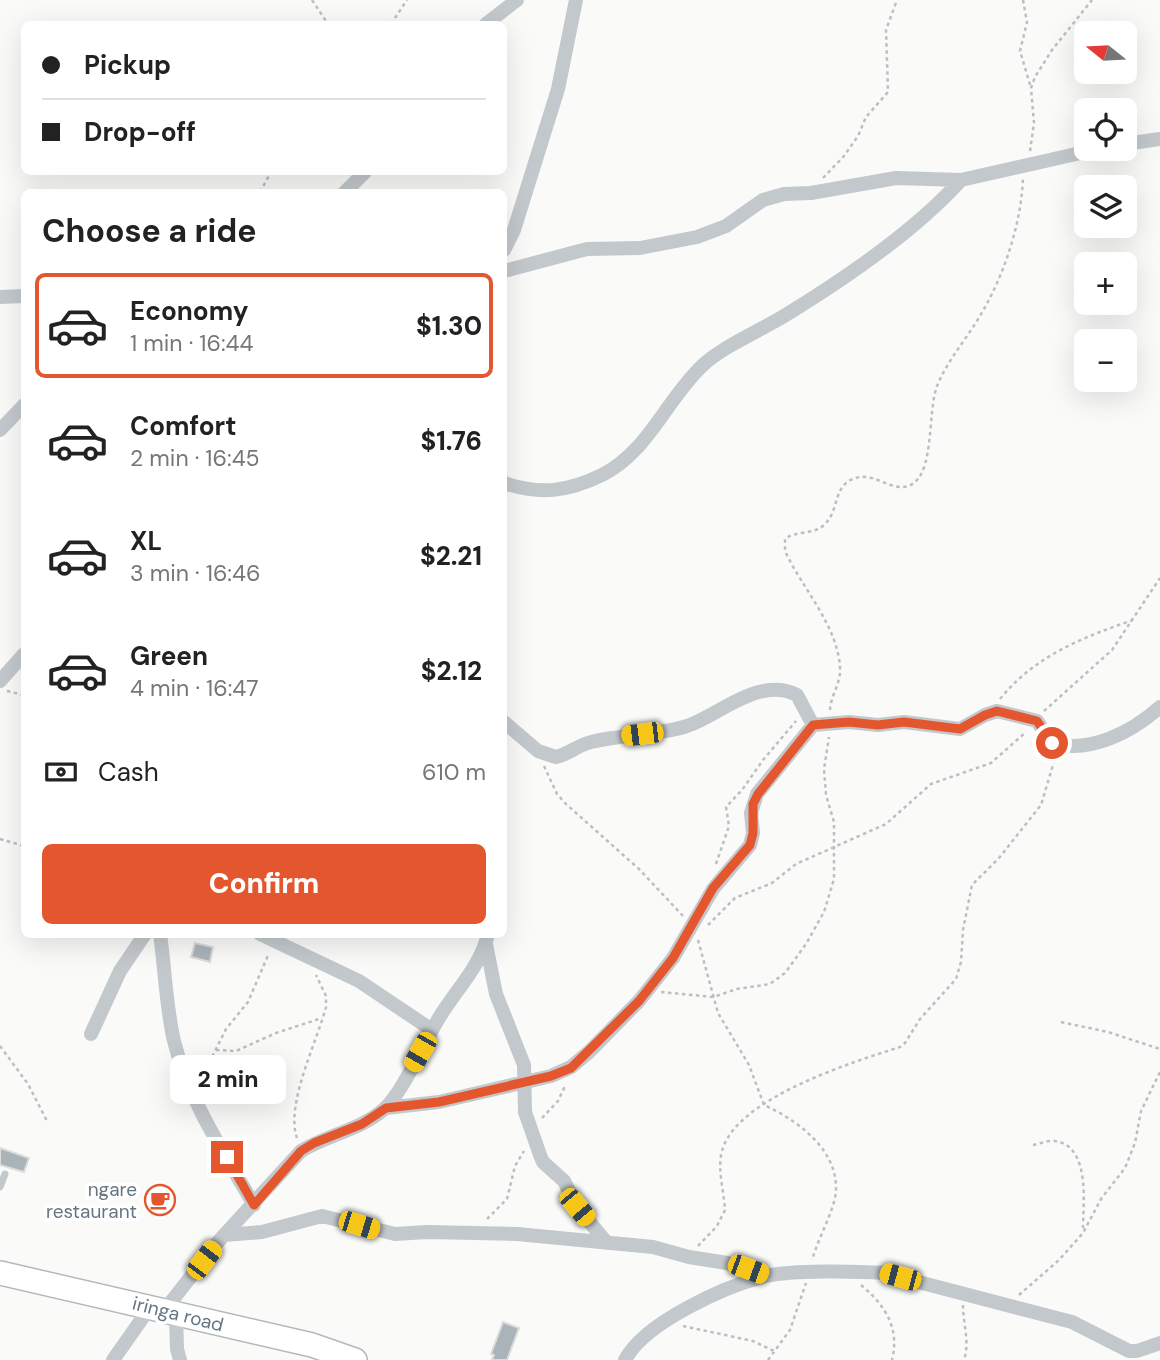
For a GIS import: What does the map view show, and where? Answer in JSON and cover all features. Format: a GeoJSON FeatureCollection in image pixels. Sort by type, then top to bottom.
{"type":"FeatureCollection","features":[{"type":"Feature","properties":{"kind":"highway","name":"iringa road"},"geometry":{"type":"LineString","coordinates":[[0,1273],[312,1345],[355,1360]]}},
{"type":"Feature","properties":{"kind":"street"},"geometry":{"type":"LineString","coordinates":[[490,21],[517,0]]}},
{"type":"Feature","properties":{"kind":"street"},"geometry":{"type":"LineString","coordinates":[[507,244],[514,230],[558,89],[576,0]]}},
{"type":"Feature","properties":{"kind":"street"},"geometry":{"type":"LineString","coordinates":[[1137,142],[1160,139]]}},
{"type":"Feature","properties":{"kind":"street"},"geometry":{"type":"LineString","coordinates":[[507,270],[587,249],[640,248],[697,237],[726,226],[763,201],[783,194],[811,193],[896,178],[961,180],[1074,155]]}},
{"type":"Feature","properties":{"kind":"street"},"geometry":{"type":"LineString","coordinates":[[348,189],[362,175]]}},
{"type":"Feature","properties":{"kind":"street"},"geometry":{"type":"LineString","coordinates":[[507,484],[544,492],[578,485],[628,458],[704,364],[836,284],[934,209],[961,180]]}},
{"type":"Feature","properties":{"kind":"street"},"geometry":{"type":"LineString","coordinates":[[0,297],[21,296]]}},
{"type":"Feature","properties":{"kind":"street"},"geometry":{"type":"LineString","coordinates":[[0,430],[21,408]]}},
{"type":"Feature","properties":{"kind":"street"},"geometry":{"type":"LineString","coordinates":[[0,681],[21,657]]}},
{"type":"Feature","properties":{"kind":"street"},"geometry":{"type":"LineString","coordinates":[[507,725],[538,751],[556,757],[590,742],[686,726],[747,696],[782,690],[797,695],[813,725]]}},
{"type":"Feature","properties":{"kind":"street"},"geometry":{"type":"LineString","coordinates":[[386,1108],[412,1107],[525,1082],[571,1068],[608,1034],[697,929],[713,888],[750,845],[753,833],[753,804],[758,794],[813,725],[878,725],[904,722],[960,729],[988,713],[1008,712],[1034,720],[1042,726],[1048,741],[1059,745],[1079,746],[1123,735],[1160,707]]}},
{"type":"Feature","properties":{"kind":"street"},"geometry":{"type":"LineString","coordinates":[[91,1034],[120,971],[142,938]]}},
{"type":"Feature","properties":{"kind":"street"},"geometry":{"type":"LineString","coordinates":[[161,938],[174,1040],[184,1071],[214,1134],[254,1205]]}},
{"type":"Feature","properties":{"kind":"street"},"geometry":{"type":"LineString","coordinates":[[270,938],[359,981],[432,1030]]}},
{"type":"Feature","properties":{"kind":"street"},"geometry":{"type":"LineString","coordinates":[[113,1360],[164,1311],[225,1235],[301,1151],[362,1124],[386,1108],[487,939]]}},
{"type":"Feature","properties":{"kind":"street"},"geometry":{"type":"LineString","coordinates":[[487,939],[496,994],[524,1065],[525,1112],[543,1162],[564,1181],[577,1207],[607,1243]]}},
{"type":"Feature","properties":{"kind":"street"},"geometry":{"type":"LineString","coordinates":[[225,1235],[262,1232],[321,1216],[395,1234],[488,1233],[653,1247],[689,1257],[727,1263],[766,1276]]}},
{"type":"Feature","properties":{"kind":"street"},"geometry":{"type":"LineString","coordinates":[[625,1360],[641,1336],[663,1320],[766,1276],[808,1274],[884,1273],[1073,1321],[1129,1351],[1138,1351],[1160,1343]]}},
{"type":"Feature","properties":{"kind":"street"},"geometry":{"type":"LineString","coordinates":[[164,1311],[180,1360]]}},
{"type":"Feature","properties":{"kind":"lane"},"geometry":{"type":"LineString","coordinates":[[0,1187],[5,1174]]}},
{"type":"Feature","properties":{"kind":"path"},"geometry":{"type":"LineString","coordinates":[[312,0],[326,21]]}},
{"type":"Feature","properties":{"kind":"path"},"geometry":{"type":"LineString","coordinates":[[393,21],[407,0]]}},
{"type":"Feature","properties":{"kind":"path"},"geometry":{"type":"LineString","coordinates":[[811,193],[844,156],[866,117],[888,92],[886,30],[897,0]]}},
{"type":"Feature","properties":{"kind":"path"},"geometry":{"type":"LineString","coordinates":[[648,989],[713,997],[737,989],[770,984],[785,973],[824,912],[834,879],[834,822],[826,795],[824,769],[832,723],[830,708],[839,680],[839,662],[825,621],[789,558],[785,539],[791,535],[815,530],[826,523],[838,491],[852,479],[868,477],[897,487],[908,487],[917,481],[924,470],[932,398],[941,376],[982,312],[1014,234],[1024,166],[1033,138],[1031,88],[1020,51],[1027,22],[1023,0]]}},
{"type":"Feature","properties":{"kind":"path"},"geometry":{"type":"LineString","coordinates":[[1031,88],[1052,50],[1092,0]]}},
{"type":"Feature","properties":{"kind":"path"},"geometry":{"type":"LineString","coordinates":[[538,751],[551,782],[566,804],[639,869],[697,929],[735,898],[772,883],[796,863],[886,824],[931,784],[991,763],[1112,650],[1160,578]]}},
{"type":"Feature","properties":{"kind":"path"},"geometry":{"type":"LineString","coordinates":[[988,713],[1011,685],[1048,654],[1069,643],[1133,620]]}},
{"type":"Feature","properties":{"kind":"path"},"geometry":{"type":"LineString","coordinates":[[0,689],[21,694]]}},
{"type":"Feature","properties":{"kind":"path"},"geometry":{"type":"LineString","coordinates":[[689,1257],[717,1227],[725,1210],[720,1170],[722,1147],[739,1124],[764,1105],[803,1082],[905,1043],[920,1019],[956,979],[972,885],[999,858],[1041,805],[1059,745]]}},
{"type":"Feature","properties":{"kind":"path"},"geometry":{"type":"LineString","coordinates":[[0,839],[21,845]]}},
{"type":"Feature","properties":{"kind":"path"},"geometry":{"type":"LineString","coordinates":[[673,958],[698,937],[713,997],[723,1024],[749,1065],[764,1105],[800,1124],[813,1135],[832,1173],[835,1195],[794,1321],[768,1360]]}},
{"type":"Feature","properties":{"kind":"path"},"geometry":{"type":"LineString","coordinates":[[184,1071],[208,1061],[216,1050],[226,1029],[248,1002],[275,940]]}},
{"type":"Feature","properties":{"kind":"path"},"geometry":{"type":"LineString","coordinates":[[301,1151],[293,1119],[305,1070],[323,1018],[326,996],[310,958]]}},
{"type":"Feature","properties":{"kind":"path"},"geometry":{"type":"LineString","coordinates":[[216,1050],[236,1051],[276,1033],[323,1018]]}},
{"type":"Feature","properties":{"kind":"path"},"geometry":{"type":"LineString","coordinates":[[1061,1022],[1108,1032],[1160,1049]]}},
{"type":"Feature","properties":{"kind":"path"},"geometry":{"type":"LineString","coordinates":[[0,1046],[28,1084],[47,1121]]}},
{"type":"Feature","properties":{"kind":"path"},"geometry":{"type":"LineString","coordinates":[[488,1233],[488,1217],[507,1199],[515,1166],[527,1145],[531,1130],[558,1101],[571,1068]]}},
{"type":"Feature","properties":{"kind":"path"},"geometry":{"type":"LineString","coordinates":[[1009,1305],[1083,1233],[1101,1199],[1125,1168],[1135,1143],[1141,1111],[1160,1072]]}},
{"type":"Feature","properties":{"kind":"path"},"geometry":{"type":"LineString","coordinates":[[1033,1145],[1054,1141],[1071,1148],[1080,1164],[1083,1233]]}},
{"type":"Feature","properties":{"kind":"path"},"geometry":{"type":"LineString","coordinates":[[842,1273],[878,1299],[888,1315],[895,1344],[892,1360]]}},
{"type":"Feature","properties":{"kind":"path"},"geometry":{"type":"LineString","coordinates":[[963,1293],[963,1325],[968,1348],[964,1360]]}},
{"type":"Feature","properties":{"kind":"path"},"geometry":{"type":"LineString","coordinates":[[663,1320],[708,1333],[753,1341],[774,1352]]}},
{"type":"Feature","properties":{"kind":"building"},"geometry":{"type":"Polygon","coordinates":[[[195,943],[213,947],[210,962],[191,957],[195,943]]]}},
{"type":"Feature","properties":{"kind":"building"},"geometry":{"type":"Polygon","coordinates":[[[0,1148],[29,1158],[24,1172],[0,1165],[0,1148]]]}},
{"type":"Feature","properties":{"kind":"building"},"geometry":{"type":"Polygon","coordinates":[[[503,1322],[519,1328],[507,1360],[492,1360],[494,1355],[491,1354],[503,1322]]]}},
{"type":"Feature","properties":{"kind":"place","name":"ngare restaurant"},"geometry":{"type":"Point","coordinates":[160,1200]}},
{"type":"Feature","properties":{"kind":"route"},"geometry":{"type":"LineString","coordinates":[[227,1157],[254,1205],[301,1151],[362,1124],[386,1108],[439,1102],[551,1076],[571,1068],[639,1001],[673,958],[713,888],[750,845],[753,833],[751,813],[758,794],[813,725],[849,722],[878,725],[904,722],[960,729],[988,713],[1000,711],[1037,721],[1048,741],[1052,743]]}}]}
